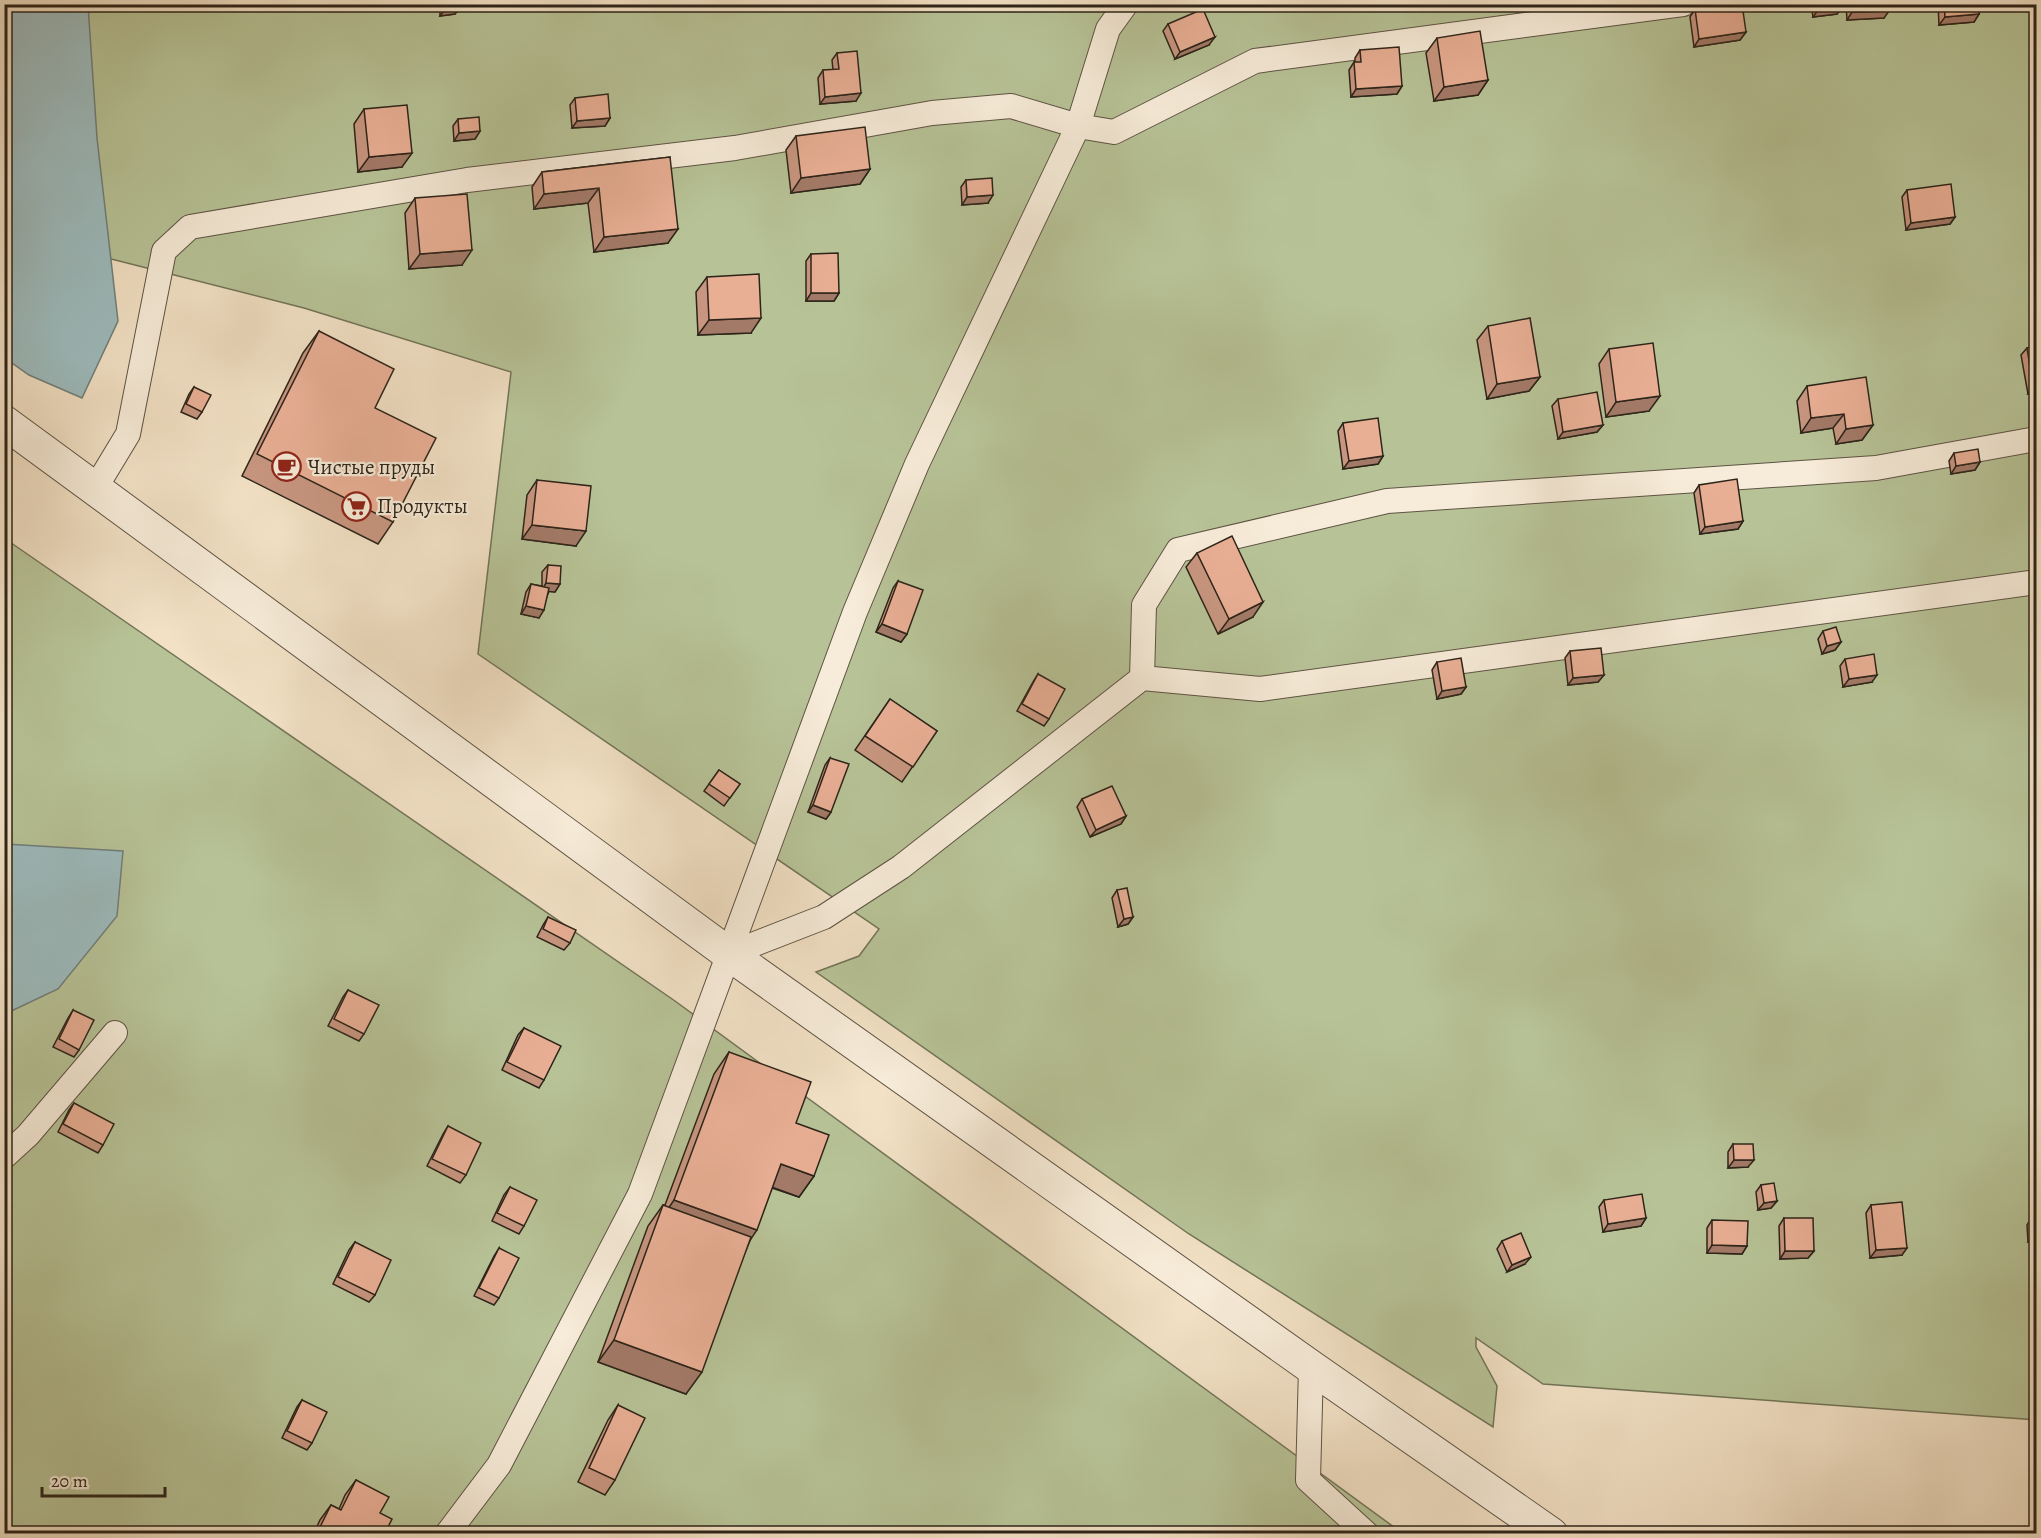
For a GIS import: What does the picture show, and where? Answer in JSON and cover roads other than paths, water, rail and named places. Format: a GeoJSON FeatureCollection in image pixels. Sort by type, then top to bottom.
{"type":"FeatureCollection","features":[{"type":"Feature","properties":{"kind":"street"},"geometry":{"type":"LineString","coordinates":[[4,422],[96,487],[729,954],[1311,1367],[1551,1533]]}},
{"type":"Feature","properties":{"kind":"lane"},"geometry":{"type":"LineString","coordinates":[[447,1533],[500,1465],[640,1194],[855,612],[917,464],[1078,126],[1108,29],[1126,4]]}},
{"type":"Feature","properties":{"kind":"lane"},"geometry":{"type":"LineString","coordinates":[[96,487],[128,434],[164,252],[190,227],[467,180],[735,148],[932,113],[1011,106],[1078,126],[1114,132],[1255,62],[1683,4]]}},
{"type":"Feature","properties":{"kind":"lane"},"geometry":{"type":"LineString","coordinates":[[1142,678],[1144,605],[1178,550],[1387,501],[1876,468],[2037,439]]}},
{"type":"Feature","properties":{"kind":"lane"},"geometry":{"type":"LineString","coordinates":[[729,954],[824,917],[901,867],[1142,678],[1260,689],[2037,582]]}},
{"type":"Feature","properties":{"kind":"lane"},"geometry":{"type":"LineString","coordinates":[[4,1156],[28,1136],[115,1033]]}},
{"type":"Feature","properties":{"kind":"lane"},"geometry":{"type":"LineString","coordinates":[[1311,1367],[1308,1480],[1367,1533]]}},
{"type":"Feature","properties":{"kind":"water"},"geometry":{"type":"Polygon","coordinates":[[[4,5],[88,5],[97,138],[118,321],[82,398],[29,375],[5,358],[4,5]]]}},
{"type":"Feature","properties":{"kind":"water"},"geometry":{"type":"Polygon","coordinates":[[[5,844],[123,851],[117,916],[58,989],[5,1014],[5,844]]]}},
{"type":"Feature","properties":{"kind":"place","name":"Чистые пруды"},"geometry":{"type":"Point","coordinates":[287,467]}},
{"type":"Feature","properties":{"kind":"place","name":"Продукты"},"geometry":{"type":"Point","coordinates":[356,506]}}]}
